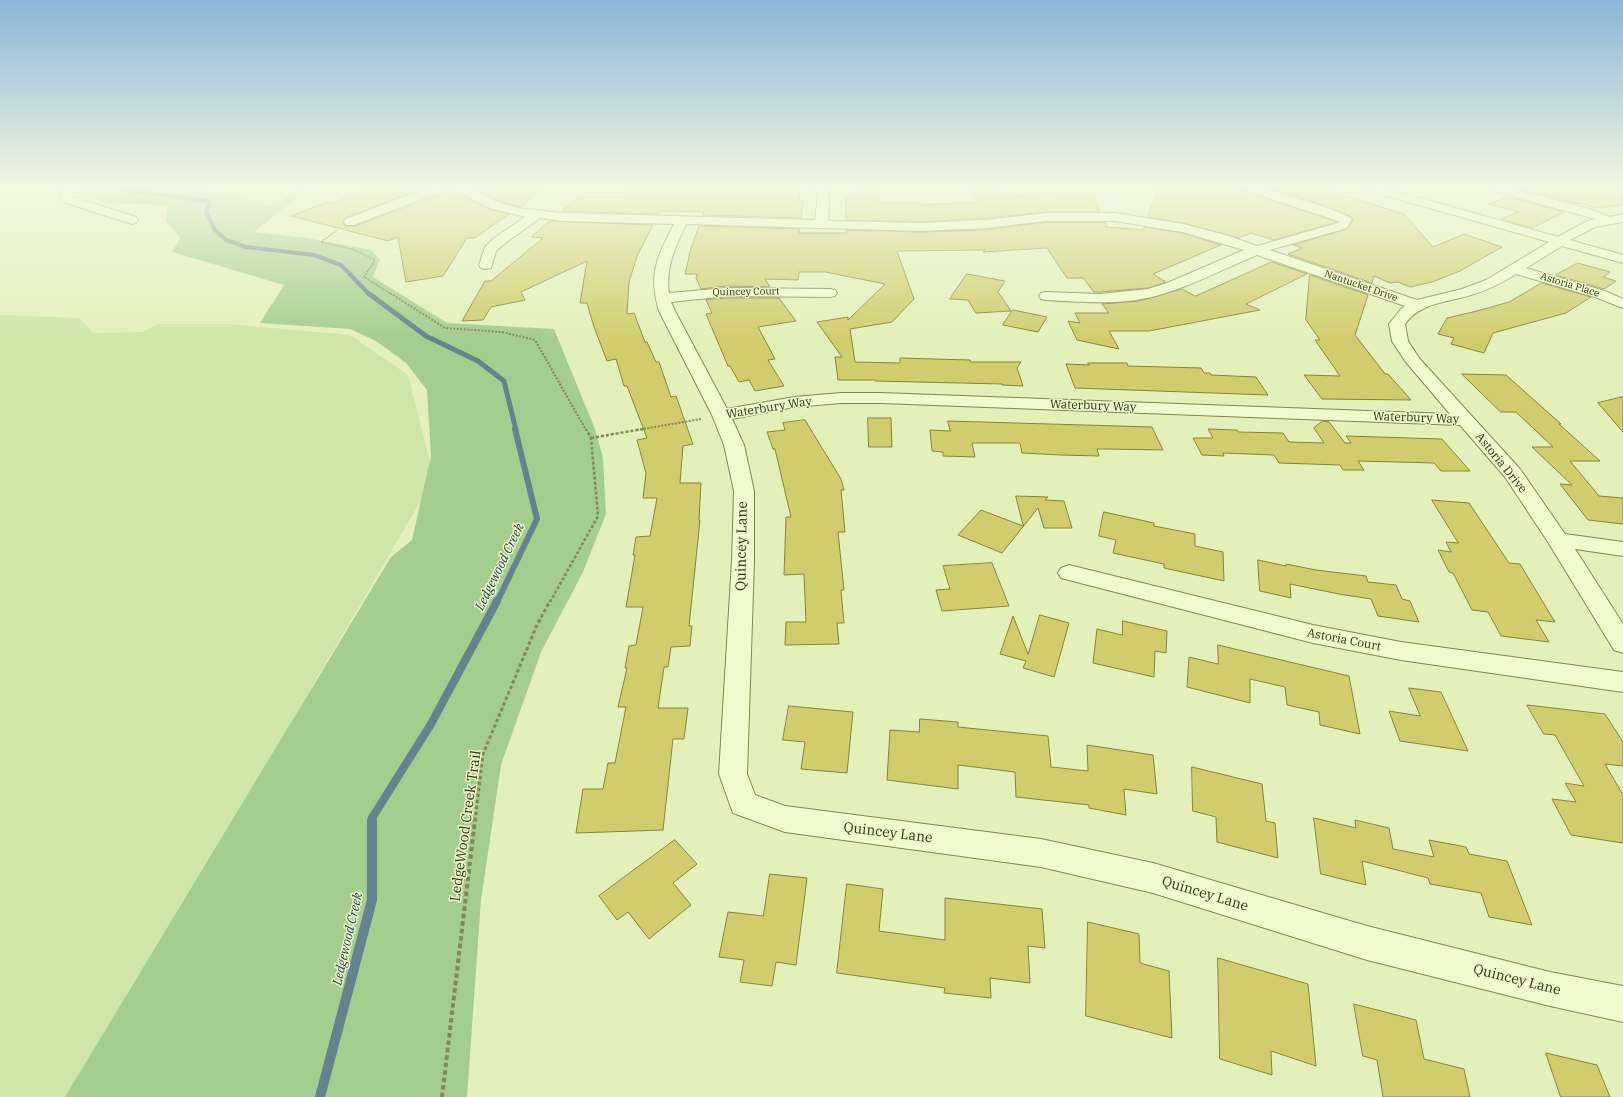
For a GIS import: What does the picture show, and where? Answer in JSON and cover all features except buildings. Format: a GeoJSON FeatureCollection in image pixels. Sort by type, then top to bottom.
{"type":"FeatureCollection","features":[{"type":"Feature","properties":{"kind":"street"},"geometry":{"type":"LineString","coordinates":[[486,265],[490,250],[503,237]]}},
{"type":"Feature","properties":{"kind":"street","name":"Quincey Lane"},"geometry":{"type":"LineString","coordinates":[[674,237],[663,261],[660,273],[662,298],[667,311],[734,445],[744,491],[743,560],[733,774],[743,804],[785,819],[1041,853],[1153,878],[1367,943],[1550,989],[1623,1004]]}},
{"type":"Feature","properties":{"kind":"street","name":"Nantucket Drive"},"geometry":{"type":"LineString","coordinates":[[1214,237],[1256,250],[1416,305]]}},
{"type":"Feature","properties":{"kind":"street"},"geometry":{"type":"LineString","coordinates":[[1046,296],[1100,298],[1150,293],[1172,286],[1256,250],[1298,237]]}},
{"type":"Feature","properties":{"kind":"street"},"geometry":{"type":"LineString","coordinates":[[1547,237],[1623,258]]}},
{"type":"Feature","properties":{"kind":"street","name":"Astoria Drive"},"geometry":{"type":"LineString","coordinates":[[1568,237],[1491,283],[1467,292],[1416,305],[1406,312],[1397,324],[1400,341],[1413,361],[1512,473],[1558,540],[1623,644]]}},
{"type":"Feature","properties":{"kind":"street","name":"Astoria Place"},"geometry":{"type":"LineString","coordinates":[[1515,269],[1600,294],[1623,304]]}},
{"type":"Feature","properties":{"kind":"street","name":"Quincey Court"},"geometry":{"type":"LineString","coordinates":[[662,298],[727,292],[830,293]]}},
{"type":"Feature","properties":{"kind":"street","name":"Waterbury Way"},"geometry":{"type":"LineString","coordinates":[[720,415],[794,402],[841,398],[881,398],[1466,420]]}},
{"type":"Feature","properties":{"kind":"street"},"geometry":{"type":"LineString","coordinates":[[1558,540],[1623,549]]}},
{"type":"Feature","properties":{"kind":"street","name":"Astoria Court"},"geometry":{"type":"LineString","coordinates":[[1069,573],[1327,637],[1401,651],[1623,682]]}},
{"type":"Feature","properties":{"kind":"path","name":"LedgeWood Creek Trail"},"geometry":{"type":"LineString","coordinates":[[327,237],[321,242],[352,249],[375,260],[364,277],[445,328],[502,332],[535,340],[591,438],[598,516],[537,625],[483,754],[442,1097]]}},
{"type":"Feature","properties":{"kind":"path"},"geometry":{"type":"LineString","coordinates":[[591,438],[720,415]]}},
{"type":"Feature","properties":{"kind":"green space"},"geometry":{"type":"Polygon","coordinates":[[[300,237],[371,250],[380,259],[373,277],[447,323],[554,329],[595,429],[603,458],[606,514],[583,572],[541,652],[501,765],[481,900],[467,1097],[65,1097],[391,557],[412,540],[431,456],[427,390],[406,363],[376,341],[350,329],[260,323],[284,285],[172,252],[180,238],[300,237]]]}},
{"type":"Feature","properties":{"kind":"green space"},"geometry":{"type":"Polygon","coordinates":[[[0,315],[79,318],[93,333],[142,332],[159,324],[229,324],[350,335],[408,375],[434,478],[72,1097],[0,1097],[0,315]]]}},
{"type":"Feature","properties":{"kind":"waterway","name":"Ledgewood Creek"},"geometry":{"type":"LineString","coordinates":[[223,237],[226,240],[246,247],[314,255],[341,265],[368,293]]}},
{"type":"Feature","properties":{"kind":"waterway","name":"Ledgewood Creek"},"geometry":{"type":"LineString","coordinates":[[368,293],[426,336],[478,361],[504,381],[516,430]]}},
{"type":"Feature","properties":{"kind":"waterway","name":"Ledgewood Creek"},"geometry":{"type":"LineString","coordinates":[[497,602],[537,519],[515,429]]}},
{"type":"Feature","properties":{"kind":"waterway","name":"Ledgewood Creek"},"geometry":{"type":"LineString","coordinates":[[320,1097],[372,900],[372,818],[431,724],[497,601]]}}]}
